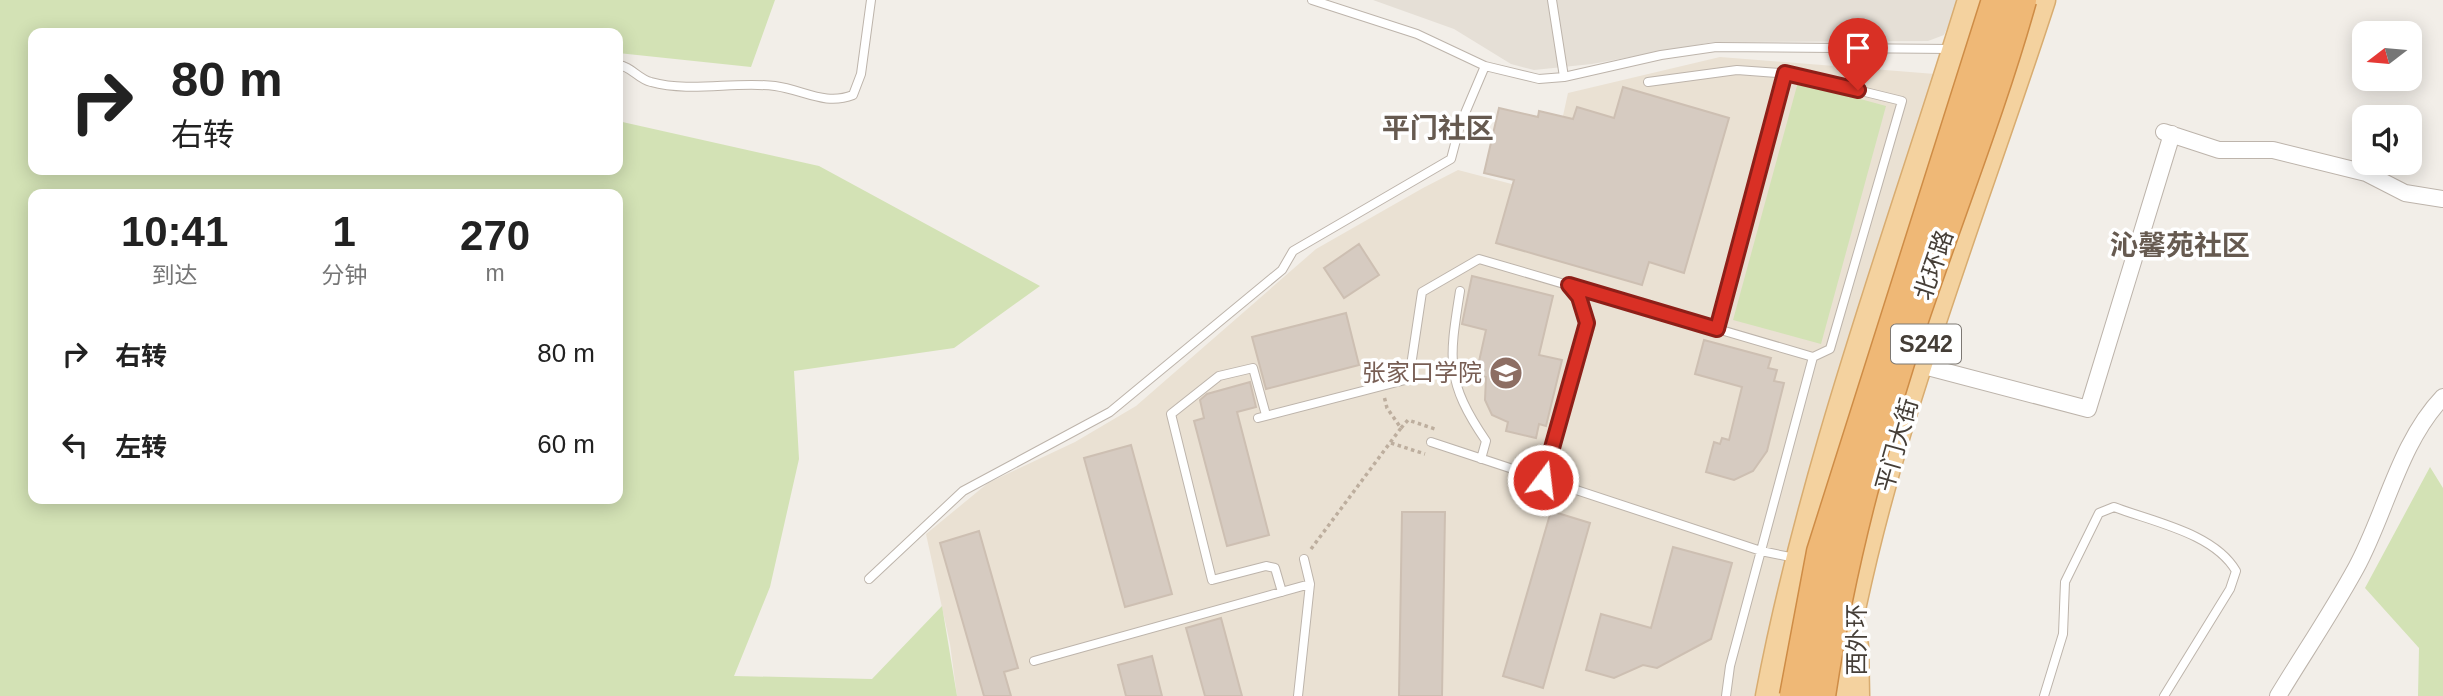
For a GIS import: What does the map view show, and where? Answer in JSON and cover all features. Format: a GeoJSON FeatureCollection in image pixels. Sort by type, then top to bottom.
{"type":"FeatureCollection","features":[{"type":"Feature","properties":{"kind":"highway","name":"北环路"},"geometry":{"type":"LineString","coordinates":[[1794,696],[1821,552],[1996,0]]}},
{"type":"Feature","properties":{"kind":"highway","name":"北环路"},"geometry":{"type":"LineString","coordinates":[[1821,696],[1857,511],[1902,356],[2004,63],[2022,0]]}},
{"type":"Feature","properties":{"kind":"main road","name":"S242"},"geometry":{"type":"LineString","coordinates":[[1768,696],[1796,564],[1846,389],[1969,0]]}},
{"type":"Feature","properties":{"kind":"main road","name":"平门大街"},"geometry":{"type":"LineString","coordinates":[[1837,696],[1858,584],[1920,365],[2043,0]]}},
{"type":"Feature","properties":{"kind":"main road"},"geometry":{"type":"LineString","coordinates":[[1936,104],[2002,127]]}},
{"type":"Feature","properties":{"kind":"main road"},"geometry":{"type":"LineString","coordinates":[[1796,564],[1858,584]]}},
{"type":"Feature","properties":{"kind":"main road","name":"西外环"},"geometry":{"type":"LineString","coordinates":[[1857,696],[1858,584]]}},
{"type":"Feature","properties":{"kind":"street"},"geometry":{"type":"LineString","coordinates":[[1920,365],[2088,410],[2168,133],[2219,150],[2273,150],[2366,173],[2405,193],[2443,199]]}},
{"type":"Feature","properties":{"kind":"street"},"geometry":{"type":"LineString","coordinates":[[2278,696],[2356,567],[2403,462],[2430,411],[2443,397]]}},
{"type":"Feature","properties":{"kind":"lane"},"geometry":{"type":"LineString","coordinates":[[623,66],[649,82],[686,86],[774,86],[835,102],[853,95],[861,74],[871,0]]}},
{"type":"Feature","properties":{"kind":"lane"},"geometry":{"type":"LineString","coordinates":[[1312,0],[1417,34],[1485,66],[1539,79],[1564,77],[1661,55],[1716,47],[1954,50]]}},
{"type":"Feature","properties":{"kind":"lane"},"geometry":{"type":"LineString","coordinates":[[1552,0],[1564,77]]}},
{"type":"Feature","properties":{"kind":"lane"},"geometry":{"type":"LineString","coordinates":[[869,579],[963,491],[1110,412],[1282,270],[1293,251],[1451,159],[1460,125],[1485,66]]}},
{"type":"Feature","properties":{"kind":"lane"},"geometry":{"type":"LineString","coordinates":[[1282,592],[1275,568],[1266,566],[1212,580],[1171,414],[1219,376],[1254,368],[1262,416],[1409,379],[1422,292],[1479,259],[1813,357],[1830,349],[1902,101],[1785,73],[1737,70],[1648,82]]}},
{"type":"Feature","properties":{"kind":"lane"},"geometry":{"type":"LineString","coordinates":[[1717,329],[1785,73]]}},
{"type":"Feature","properties":{"kind":"lane"},"geometry":{"type":"LineString","coordinates":[[1543,480],[1587,323],[1579,297],[1569,285]]}},
{"type":"Feature","properties":{"kind":"lane"},"geometry":{"type":"LineString","coordinates":[[1460,290],[1450,352],[1461,400],[1486,441],[1481,459]]}},
{"type":"Feature","properties":{"kind":"lane"},"geometry":{"type":"LineString","coordinates":[[1726,696],[1730,666],[1813,357]]}},
{"type":"Feature","properties":{"kind":"lane"},"geometry":{"type":"LineString","coordinates":[[1431,442],[1796,564]]}},
{"type":"Feature","properties":{"kind":"lane"},"geometry":{"type":"LineString","coordinates":[[2044,696],[2063,634],[2065,582],[2099,513],[2114,507],[2201,540],[2227,556],[2236,571],[2230,589],[2164,696]]}},
{"type":"Feature","properties":{"kind":"lane"},"geometry":{"type":"LineString","coordinates":[[1298,696],[1310,584],[1304,559]]}},
{"type":"Feature","properties":{"kind":"lane"},"geometry":{"type":"LineString","coordinates":[[1034,661],[1310,584]]}},
{"type":"Feature","properties":{"kind":"path"},"geometry":{"type":"LineString","coordinates":[[1304,559],[1401,428],[1387,408],[1381,386]]}},
{"type":"Feature","properties":{"kind":"shaded area"},"geometry":{"type":"Polygon","coordinates":[[[1373,0],[1960,0],[1944,35],[1928,41],[1713,42],[1592,64],[1534,70],[1511,64],[1454,29],[1373,0]]]}},
{"type":"Feature","properties":{"kind":"shaded area","name":"张家口学院"},"geometry":{"type":"Polygon","coordinates":[[[1720,57],[1935,74],[1873,276],[1822,422],[1774,607],[1761,696],[957,696],[950,644],[926,534],[988,483],[1075,442],[1136,406],[1316,249],[1423,188],[1458,170],[1546,193],[1568,93],[1720,57]]]}},
{"type":"Feature","properties":{"kind":"green space"},"geometry":{"type":"Polygon","coordinates":[[[0,0],[775,0],[751,67],[623,54],[623,28],[28,28],[28,175],[623,175],[623,122],[819,166],[1040,286],[954,348],[794,371],[799,459],[770,587],[734,676],[872,679],[942,606],[957,696],[0,696],[0,0]]]}},
{"type":"Feature","properties":{"kind":"green space"},"geometry":{"type":"Polygon","coordinates":[[[1798,82],[1886,106],[1821,344],[1733,320],[1798,82]]]}},
{"type":"Feature","properties":{"kind":"green space"},"geometry":{"type":"Polygon","coordinates":[[[2430,467],[2443,488],[2443,696],[2418,696],[2419,648],[2365,588],[2430,467]]]}},
{"type":"Feature","properties":{"kind":"building"},"geometry":{"type":"Polygon","coordinates":[[[1623,87],[1729,118],[1684,273],[1649,262],[1642,285],[1496,243],[1514,180],[1484,173],[1499,108],[1538,117],[1539,111],[1573,119],[1577,107],[1614,118],[1623,87]]]}},
{"type":"Feature","properties":{"kind":"building"},"geometry":{"type":"Polygon","coordinates":[[[1359,244],[1379,275],[1344,298],[1324,268],[1359,244]]]}},
{"type":"Feature","properties":{"kind":"building"},"geometry":{"type":"Polygon","coordinates":[[[1472,276],[1553,296],[1539,355],[1562,360],[1546,426],[1539,424],[1536,438],[1506,431],[1508,422],[1492,415],[1485,400],[1486,377],[1476,375],[1486,330],[1462,324],[1472,276]]]}},
{"type":"Feature","properties":{"kind":"building"},"geometry":{"type":"Polygon","coordinates":[[[1346,313],[1359,365],[1266,389],[1252,337],[1346,313]]]}},
{"type":"Feature","properties":{"kind":"building"},"geometry":{"type":"Polygon","coordinates":[[[1704,340],[1771,358],[1768,368],[1777,370],[1774,381],[1784,383],[1767,451],[1753,471],[1734,480],[1706,472],[1714,442],[1720,444],[1722,438],[1729,440],[1742,387],[1695,374],[1704,340]]]}},
{"type":"Feature","properties":{"kind":"building"},"geometry":{"type":"Polygon","coordinates":[[[1250,382],[1256,407],[1237,412],[1269,535],[1227,546],[1194,421],[1204,418],[1200,400],[1207,394],[1250,382]]]}},
{"type":"Feature","properties":{"kind":"building"},"geometry":{"type":"Polygon","coordinates":[[[1131,445],[1172,594],[1125,607],[1084,458],[1131,445]]]}},
{"type":"Feature","properties":{"kind":"building"},"geometry":{"type":"Polygon","coordinates":[[[1551,511],[1590,523],[1543,688],[1503,676],[1551,511]]]}},
{"type":"Feature","properties":{"kind":"building"},"geometry":{"type":"Polygon","coordinates":[[[1402,512],[1445,512],[1442,696],[1399,696],[1402,512]]]}},
{"type":"Feature","properties":{"kind":"building"},"geometry":{"type":"Polygon","coordinates":[[[979,531],[1018,668],[1004,672],[1011,696],[984,696],[940,543],[979,531]]]}},
{"type":"Feature","properties":{"kind":"building"},"geometry":{"type":"Polygon","coordinates":[[[1673,547],[1732,563],[1711,639],[1657,668],[1643,665],[1614,678],[1586,670],[1601,614],[1651,628],[1673,547]]]}},
{"type":"Feature","properties":{"kind":"building"},"geometry":{"type":"Polygon","coordinates":[[[1221,618],[1242,696],[1205,696],[1186,628],[1221,618]]]}},
{"type":"Feature","properties":{"kind":"building"},"geometry":{"type":"Polygon","coordinates":[[[1152,656],[1162,696],[1126,696],[1118,665],[1152,656]]]}},
{"type":"Feature","properties":{"kind":"place","name":"张家口学院"},"geometry":{"type":"Point","coordinates":[1506,373]}},
{"type":"Feature","properties":{"kind":"district","name":"平门社区"},"geometry":{"type":"Point","coordinates":[1438,128]}},
{"type":"Feature","properties":{"kind":"district","name":"沁馨苑社区"},"geometry":{"type":"Point","coordinates":[2180,245]}},
{"type":"Feature","properties":{"kind":"route"},"geometry":{"type":"LineString","coordinates":[[1543,480],[1587,323],[1579,297],[1569,285],[1717,329],[1785,73],[1858,90]]}}]}
